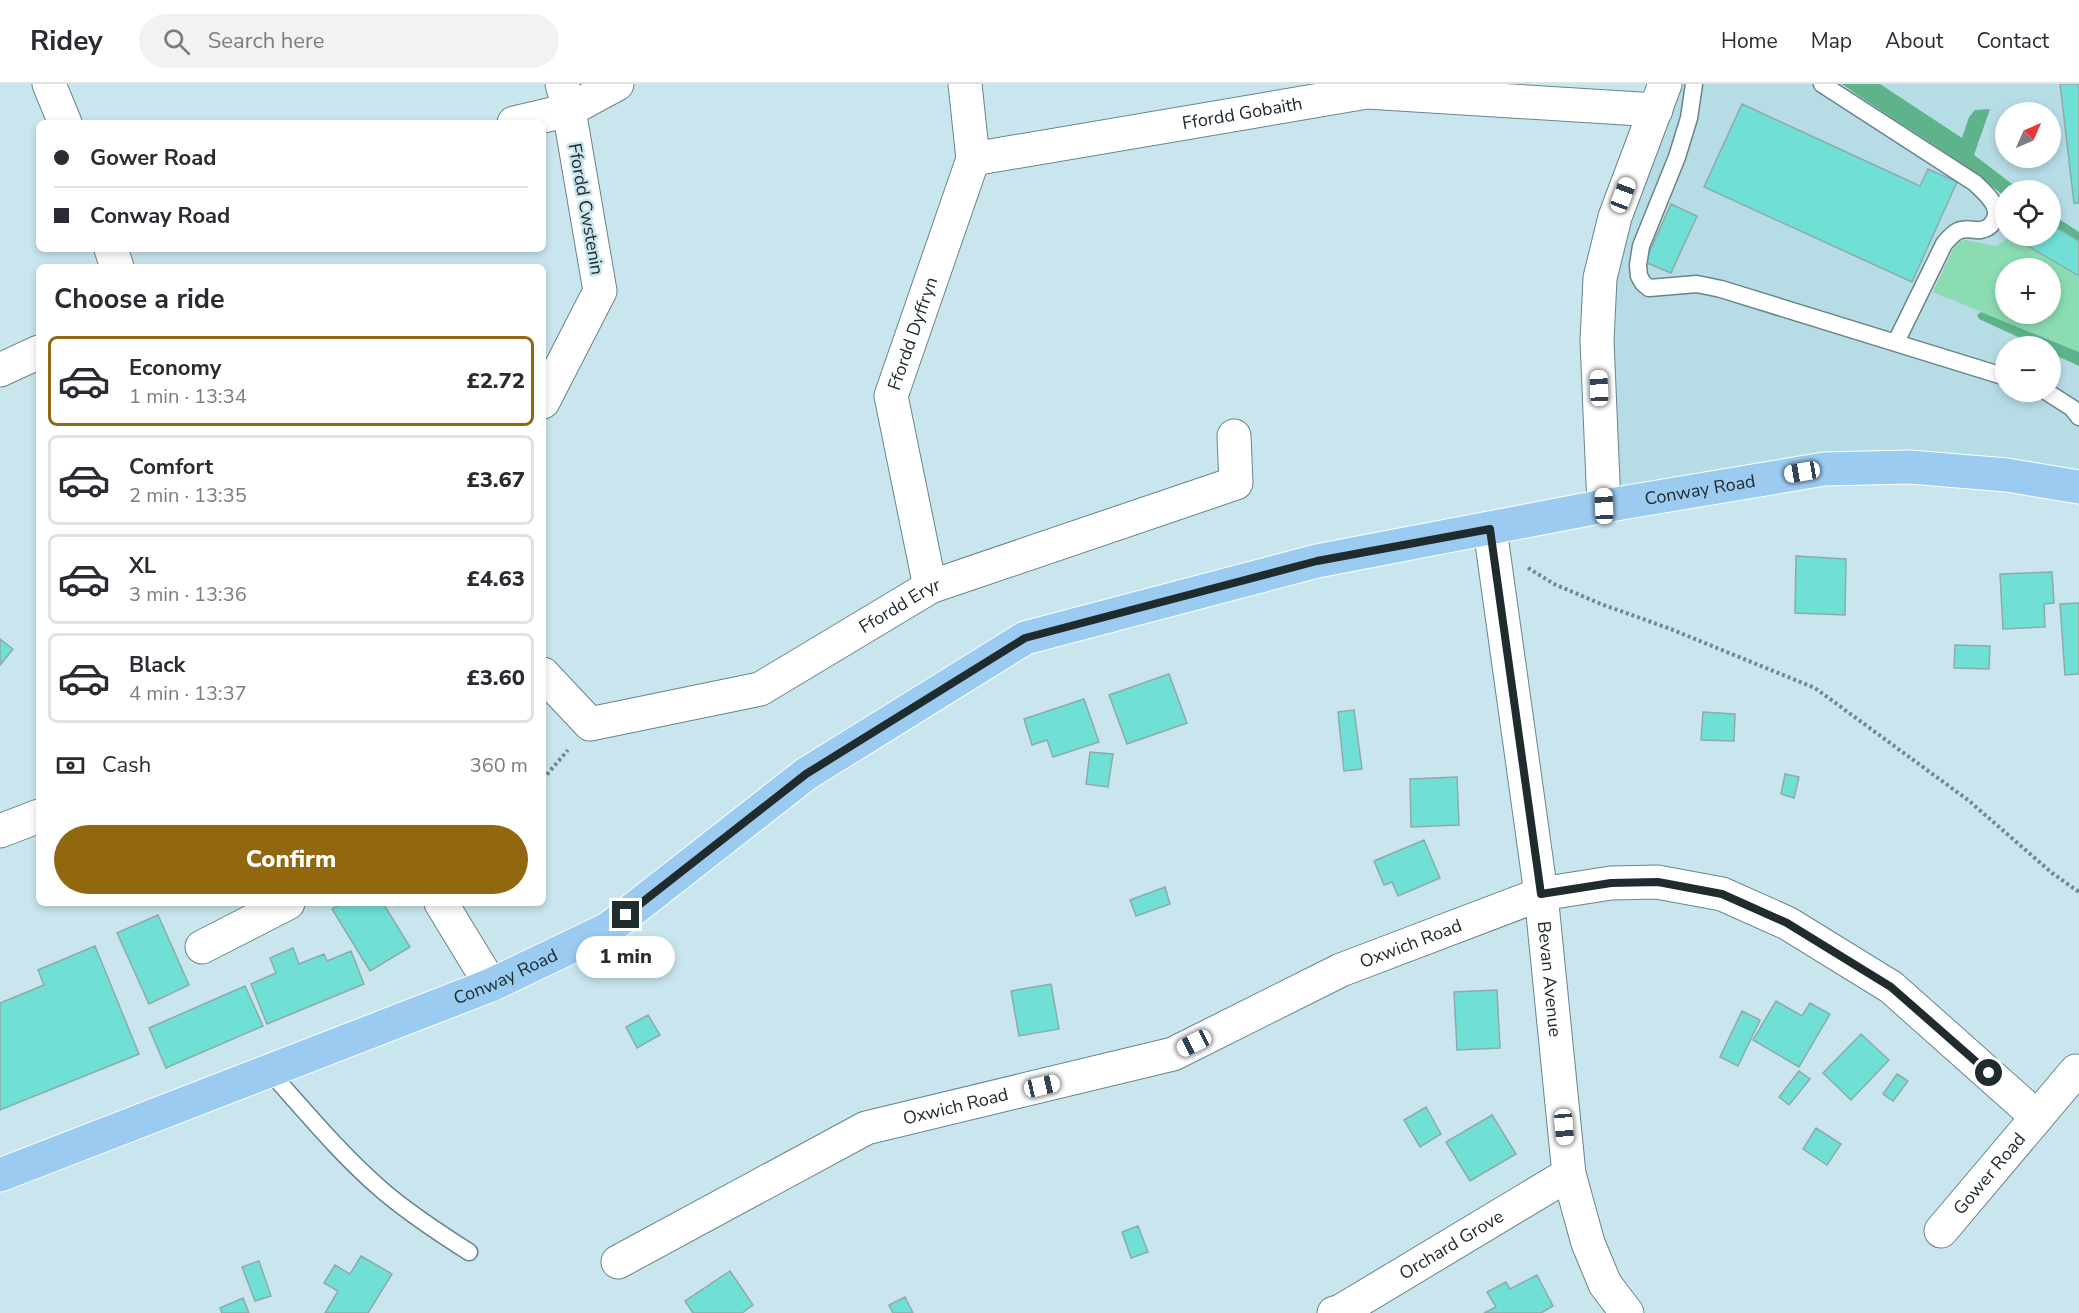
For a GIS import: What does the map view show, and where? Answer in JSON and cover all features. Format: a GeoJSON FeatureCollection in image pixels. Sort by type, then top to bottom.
{"type":"FeatureCollection","features":[{"type":"Feature","properties":{"kind":"main road","name":"Conway Road"},"geometry":{"type":"LineString","coordinates":[[0,1175],[491,985],[608,929],[806,774],[1025,638],[1317,561],[1491,537],[1604,506],[1824,469],[1910,466],[2007,475],[2079,487]]}},
{"type":"Feature","properties":{"kind":"street"},"geometry":{"type":"LineString","coordinates":[[49,84],[63,120]]}},
{"type":"Feature","properties":{"kind":"street"},"geometry":{"type":"LineString","coordinates":[[520,120],[566,97],[617,84]]}},
{"type":"Feature","properties":{"kind":"street","name":"Ffordd Dyffryn"},"geometry":{"type":"LineString","coordinates":[[930,587],[891,396],[973,159],[965,84]]}},
{"type":"Feature","properties":{"kind":"street","name":"Ffordd Gobaith"},"geometry":{"type":"LineString","coordinates":[[973,159],[1367,88],[1660,97]]}},
{"type":"Feature","properties":{"kind":"street","name":"Ffordd Cwstenin"},"geometry":{"type":"LineString","coordinates":[[546,396],[600,291],[566,97]]}},
{"type":"Feature","properties":{"kind":"street"},"geometry":{"type":"LineString","coordinates":[[1604,506],[1597,340],[1600,278],[1615,217],[1660,97]]}},
{"type":"Feature","properties":{"kind":"street"},"geometry":{"type":"LineString","coordinates":[[0,370],[36,353]]}},
{"type":"Feature","properties":{"kind":"street","name":"Ffordd Eryr"},"geometry":{"type":"LineString","coordinates":[[546,677],[590,724],[760,689],[930,587],[1236,483],[1234,436]]}},
{"type":"Feature","properties":{"kind":"street","name":"Bevan Avenue"},"geometry":{"type":"LineString","coordinates":[[1491,537],[1541,894],[1569,1174],[1605,1284],[1627,1313]]}},
{"type":"Feature","properties":{"kind":"street"},"geometry":{"type":"LineString","coordinates":[[0,831],[36,817]]}},
{"type":"Feature","properties":{"kind":"street","name":"Gower Road"},"geometry":{"type":"LineString","coordinates":[[1541,894],[1611,883],[1658,882],[1722,894],[1787,923],[1891,987],[2037,1116]]}},
{"type":"Feature","properties":{"kind":"street","name":"Oxwich Road"},"geometry":{"type":"LineString","coordinates":[[618,1262],[866,1128],[1173,1054],[1341,970],[1541,894]]}},
{"type":"Feature","properties":{"kind":"street"},"geometry":{"type":"LineString","coordinates":[[202,947],[282,906]]}},
{"type":"Feature","properties":{"kind":"street"},"geometry":{"type":"LineString","coordinates":[[443,906],[491,985]]}},
{"type":"Feature","properties":{"kind":"street","name":"Gower Road"},"geometry":{"type":"LineString","coordinates":[[1941,1231],[2076,1071]]}},
{"type":"Feature","properties":{"kind":"street","name":"Orchard Grove"},"geometry":{"type":"LineString","coordinates":[[1334,1313],[1341,1311],[1569,1174]]}},
{"type":"Feature","properties":{"kind":"lane"},"geometry":{"type":"LineString","coordinates":[[1694,84],[1689,118],[1677,157],[1641,246],[1638,265],[1639,276],[1643,283],[1649,288],[1697,284],[1721,289],[1995,373]]}},
{"type":"Feature","properties":{"kind":"lane"},"geometry":{"type":"LineString","coordinates":[[1822,84],[1975,183],[1996,208],[1996,219],[1991,225],[1982,230],[1960,230],[1944,244],[1896,342]]}},
{"type":"Feature","properties":{"kind":"lane"},"geometry":{"type":"LineString","coordinates":[[2061,401],[2072,408],[2079,417]]}},
{"type":"Feature","properties":{"kind":"lane"},"geometry":{"type":"LineString","coordinates":[[269,1071],[340,1150],[382,1190],[415,1217],[469,1252]]}},
{"type":"Feature","properties":{"kind":"path"},"geometry":{"type":"LineString","coordinates":[[1491,537],[1554,584],[1815,688],[1968,800],[2052,873],[2079,892]]}},
{"type":"Feature","properties":{"kind":"shaded area"},"geometry":{"type":"Polygon","coordinates":[[[1665,84],[2079,84],[2079,487],[1910,467],[1604,506],[1597,341],[1665,84]]]}},
{"type":"Feature","properties":{"kind":"green space"},"geometry":{"type":"Polygon","coordinates":[[[1842,84],[1880,84],[1962,138],[1969,117],[1975,110],[1990,109],[1974,155],[2007,180],[1995,180],[1995,189],[1842,84]]]}},
{"type":"Feature","properties":{"kind":"green space"},"geometry":{"type":"Polygon","coordinates":[[[2061,220],[2079,232],[2079,241],[2061,230],[2061,220]]]}},
{"type":"Feature","properties":{"kind":"green space"},"geometry":{"type":"Polygon","coordinates":[[[1965,240],[1995,246],[2026,246],[2047,258],[1995,258],[1995,317],[1933,292],[1956,243],[1965,240]]]}},
{"type":"Feature","properties":{"kind":"green space"},"geometry":{"type":"Polygon","coordinates":[[[2061,266],[2079,276],[2079,352],[2061,345],[2061,336],[2040,336],[2011,324],[2061,324],[2061,266]]]}},
{"type":"Feature","properties":{"kind":"green space"},"geometry":{"type":"Polygon","coordinates":[[[1981,312],[1995,318],[1995,324],[2010,324],[2040,336],[2016,336],[1979,319],[1977,315],[1981,312]]]}},
{"type":"Feature","properties":{"kind":"green space"},"geometry":{"type":"Polygon","coordinates":[[[2061,345],[2079,352],[2079,366],[2061,358],[2061,345]]]}},
{"type":"Feature","properties":{"kind":"building"},"geometry":{"type":"Polygon","coordinates":[[[2060,84],[2079,84],[2079,203],[2074,203],[2060,84]]]}},
{"type":"Feature","properties":{"kind":"building"},"geometry":{"type":"Polygon","coordinates":[[[1742,104],[1920,186],[1928,169],[1957,182],[1912,282],[1704,187],[1742,104]]]}},
{"type":"Feature","properties":{"kind":"building"},"geometry":{"type":"Polygon","coordinates":[[[1671,204],[1697,216],[1671,273],[1645,262],[1671,204]]]}},
{"type":"Feature","properties":{"kind":"building"},"geometry":{"type":"Polygon","coordinates":[[[2061,230],[2079,241],[2079,276],[2061,265],[2061,258],[2048,258],[2028,246],[2061,246],[2061,230]]]}},
{"type":"Feature","properties":{"kind":"building"},"geometry":{"type":"Polygon","coordinates":[[[1796,556],[1846,559],[1845,615],[1795,613],[1796,556]]]}},
{"type":"Feature","properties":{"kind":"building"},"geometry":{"type":"Polygon","coordinates":[[[2052,572],[2054,603],[2044,604],[2045,627],[2003,629],[2000,574],[2052,572]]]}},
{"type":"Feature","properties":{"kind":"building"},"geometry":{"type":"Polygon","coordinates":[[[2079,603],[2079,674],[2065,675],[2060,604],[2079,603]]]}},
{"type":"Feature","properties":{"kind":"building"},"geometry":{"type":"Polygon","coordinates":[[[0,639],[13,649],[0,665],[0,639]]]}},
{"type":"Feature","properties":{"kind":"building"},"geometry":{"type":"Polygon","coordinates":[[[1955,645],[1990,646],[1989,669],[1954,668],[1955,645]]]}},
{"type":"Feature","properties":{"kind":"building"},"geometry":{"type":"Polygon","coordinates":[[[1169,674],[1187,723],[1127,744],[1109,695],[1169,674]]]}},
{"type":"Feature","properties":{"kind":"building"},"geometry":{"type":"Polygon","coordinates":[[[1084,699],[1099,742],[1053,757],[1047,740],[1032,745],[1024,719],[1084,699]]]}},
{"type":"Feature","properties":{"kind":"building"},"geometry":{"type":"Polygon","coordinates":[[[1354,710],[1362,769],[1344,771],[1338,712],[1354,710]]]}},
{"type":"Feature","properties":{"kind":"building"},"geometry":{"type":"Polygon","coordinates":[[[1703,712],[1735,714],[1734,741],[1701,740],[1703,712]]]}},
{"type":"Feature","properties":{"kind":"building"},"geometry":{"type":"Polygon","coordinates":[[[1090,752],[1113,754],[1108,787],[1086,784],[1090,752]]]}},
{"type":"Feature","properties":{"kind":"building"},"geometry":{"type":"Polygon","coordinates":[[[1785,774],[1799,777],[1794,798],[1781,794],[1785,774]]]}},
{"type":"Feature","properties":{"kind":"building"},"geometry":{"type":"Polygon","coordinates":[[[1457,777],[1459,825],[1411,827],[1410,779],[1457,777]]]}},
{"type":"Feature","properties":{"kind":"building"},"geometry":{"type":"Polygon","coordinates":[[[1424,840],[1440,878],[1398,896],[1392,882],[1384,885],[1374,861],[1424,840]]]}},
{"type":"Feature","properties":{"kind":"building"},"geometry":{"type":"Polygon","coordinates":[[[1165,887],[1170,904],[1136,916],[1130,900],[1165,887]]]}},
{"type":"Feature","properties":{"kind":"building"},"geometry":{"type":"Polygon","coordinates":[[[337,906],[385,906],[410,947],[370,971],[332,909],[337,906]]]}},
{"type":"Feature","properties":{"kind":"building"},"geometry":{"type":"Polygon","coordinates":[[[158,915],[189,985],[149,1004],[117,933],[158,915]]]}},
{"type":"Feature","properties":{"kind":"building"},"geometry":{"type":"Polygon","coordinates":[[[95,946],[139,1054],[0,1110],[0,1003],[44,985],[38,970],[95,946]]]}},
{"type":"Feature","properties":{"kind":"building"},"geometry":{"type":"Polygon","coordinates":[[[293,948],[299,964],[324,954],[327,961],[351,951],[364,984],[267,1024],[251,984],[276,973],[270,958],[293,948]]]}},
{"type":"Feature","properties":{"kind":"building"},"geometry":{"type":"Polygon","coordinates":[[[1051,984],[1059,1029],[1019,1036],[1011,991],[1051,984]]]}},
{"type":"Feature","properties":{"kind":"building"},"geometry":{"type":"Polygon","coordinates":[[[245,986],[263,1026],[166,1068],[149,1028],[245,986]]]}},
{"type":"Feature","properties":{"kind":"building"},"geometry":{"type":"Polygon","coordinates":[[[1497,990],[1500,1048],[1457,1050],[1454,992],[1497,990]]]}},
{"type":"Feature","properties":{"kind":"building"},"geometry":{"type":"Polygon","coordinates":[[[1776,1001],[1802,1016],[1810,1003],[1830,1014],[1799,1067],[1753,1040],[1776,1001]]]}},
{"type":"Feature","properties":{"kind":"building"},"geometry":{"type":"Polygon","coordinates":[[[1742,1011],[1760,1020],[1738,1066],[1720,1057],[1742,1011]]]}},
{"type":"Feature","properties":{"kind":"building"},"geometry":{"type":"Polygon","coordinates":[[[648,1015],[660,1035],[637,1048],[626,1027],[648,1015]]]}},
{"type":"Feature","properties":{"kind":"building"},"geometry":{"type":"Polygon","coordinates":[[[1861,1034],[1889,1060],[1851,1100],[1823,1073],[1861,1034]]]}},
{"type":"Feature","properties":{"kind":"building"},"geometry":{"type":"Polygon","coordinates":[[[1799,1071],[1810,1079],[1789,1105],[1779,1097],[1799,1071]]]}},
{"type":"Feature","properties":{"kind":"building"},"geometry":{"type":"Polygon","coordinates":[[[1897,1074],[1908,1081],[1893,1101],[1883,1094],[1897,1074]]]}},
{"type":"Feature","properties":{"kind":"building"},"geometry":{"type":"Polygon","coordinates":[[[1426,1107],[1441,1134],[1420,1147],[1404,1120],[1426,1107]]]}},
{"type":"Feature","properties":{"kind":"building"},"geometry":{"type":"Polygon","coordinates":[[[1492,1115],[1516,1154],[1470,1181],[1446,1142],[1492,1115]]]}},
{"type":"Feature","properties":{"kind":"building"},"geometry":{"type":"Polygon","coordinates":[[[1816,1128],[1841,1144],[1827,1165],[1803,1149],[1816,1128]]]}},
{"type":"Feature","properties":{"kind":"building"},"geometry":{"type":"Polygon","coordinates":[[[1138,1226],[1148,1252],[1131,1258],[1122,1232],[1138,1226]]]}},
{"type":"Feature","properties":{"kind":"building"},"geometry":{"type":"Polygon","coordinates":[[[361,1256],[392,1274],[368,1313],[325,1313],[338,1291],[324,1283],[335,1265],[350,1274],[361,1256]]]}},
{"type":"Feature","properties":{"kind":"building"},"geometry":{"type":"Polygon","coordinates":[[[259,1261],[271,1296],[255,1301],[242,1267],[259,1261]]]}},
{"type":"Feature","properties":{"kind":"building"},"geometry":{"type":"Polygon","coordinates":[[[730,1271],[753,1305],[742,1313],[693,1313],[685,1301],[730,1271]]]}},
{"type":"Feature","properties":{"kind":"building"},"geometry":{"type":"Polygon","coordinates":[[[1537,1275],[1553,1306],[1541,1313],[1484,1313],[1496,1307],[1487,1292],[1506,1282],[1510,1289],[1537,1275]]]}},
{"type":"Feature","properties":{"kind":"building"},"geometry":{"type":"Polygon","coordinates":[[[905,1297],[913,1313],[893,1313],[889,1305],[905,1297]]]}},
{"type":"Feature","properties":{"kind":"building"},"geometry":{"type":"Polygon","coordinates":[[[243,1298],[249,1313],[222,1313],[220,1308],[243,1298]]]}},
{"type":"Feature","properties":{"kind":"route"},"geometry":{"type":"LineString","coordinates":[[626,915],[806,774],[1025,638],[1317,561],[1490,529],[1541,894],[1611,883],[1658,882],[1722,894],[1787,923],[1891,987],[1989,1073]]}}]}
